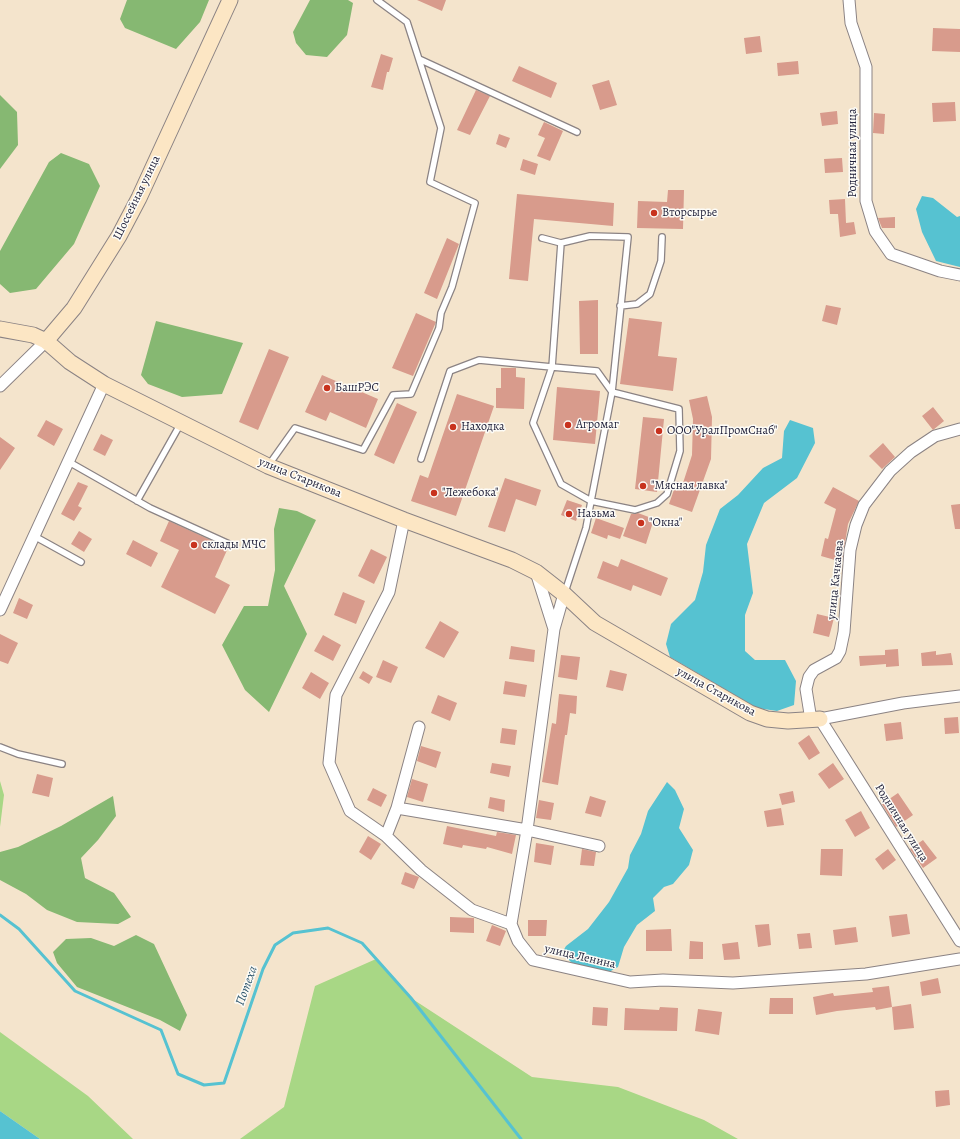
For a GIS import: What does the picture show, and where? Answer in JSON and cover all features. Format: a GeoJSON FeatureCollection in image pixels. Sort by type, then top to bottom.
{"type":"FeatureCollection","features":[{"type":"Feature","properties":{"kind":"street","name":"Шоссейная улица"},"geometry":{"type":"LineString","coordinates":[[46,341],[74,308],[119,236],[139,198],[230,0]]}},
{"type":"Feature","properties":{"kind":"street","name":"Родничная улица"},"geometry":{"type":"LineString","coordinates":[[849,0],[850,23],[866,67],[866,201],[875,231],[891,254],[940,271],[960,275]]}},
{"type":"Feature","properties":{"kind":"street"},"geometry":{"type":"LineString","coordinates":[[0,329],[33,335],[46,341],[0,386]]}},
{"type":"Feature","properties":{"kind":"street","name":"улица Старикова"},"geometry":{"type":"LineString","coordinates":[[46,341],[70,362],[104,384],[268,466],[404,520],[512,560],[536,572],[564,594],[595,623],[750,713],[767,719],[788,721],[816,719],[903,703],[960,696]]}},
{"type":"Feature","properties":{"kind":"street"},"geometry":{"type":"LineString","coordinates":[[0,610],[104,384]]}},
{"type":"Feature","properties":{"kind":"street","name":"улица Качкаева"},"geometry":{"type":"LineString","coordinates":[[816,719],[806,689],[809,677],[814,670],[836,658],[840,651],[844,632],[850,550],[856,525],[864,505],[890,471],[911,452],[935,436],[960,429]]}},
{"type":"Feature","properties":{"kind":"street"},"geometry":{"type":"LineString","coordinates":[[404,520],[389,592],[336,695],[329,763],[350,811],[386,836],[421,870],[472,910],[511,924],[527,830],[554,629],[564,594]]}},
{"type":"Feature","properties":{"kind":"street"},"geometry":{"type":"LineString","coordinates":[[536,572],[554,629]]}},
{"type":"Feature","properties":{"kind":"street","name":"Родничная улица"},"geometry":{"type":"LineString","coordinates":[[816,719],[960,941]]}},
{"type":"Feature","properties":{"kind":"street"},"geometry":{"type":"LineString","coordinates":[[386,836],[397,808],[419,727]]}},
{"type":"Feature","properties":{"kind":"street"},"geometry":{"type":"LineString","coordinates":[[397,808],[527,830],[599,846]]}},
{"type":"Feature","properties":{"kind":"street","name":"улица Ленина"},"geometry":{"type":"LineString","coordinates":[[511,924],[518,942],[533,960],[630,982],[663,980],[733,982],[866,974],[960,959]]}},
{"type":"Feature","properties":{"kind":"lane"},"geometry":{"type":"LineString","coordinates":[[268,466],[295,428],[363,450],[393,395],[411,394],[439,328],[441,313],[452,287],[475,203],[430,182],[442,128],[407,22],[377,0]]}},
{"type":"Feature","properties":{"kind":"lane"},"geometry":{"type":"LineString","coordinates":[[419,59],[577,132]]}},
{"type":"Feature","properties":{"kind":"lane"},"geometry":{"type":"LineString","coordinates":[[542,238],[561,243],[590,236],[628,238],[612,392],[586,528],[564,594]]}},
{"type":"Feature","properties":{"kind":"lane"},"geometry":{"type":"LineString","coordinates":[[620,306],[637,304],[650,294],[661,261],[662,237]]}},
{"type":"Feature","properties":{"kind":"lane"},"geometry":{"type":"LineString","coordinates":[[421,459],[450,371],[479,360],[552,367],[597,371],[612,392],[679,409],[680,451],[667,494],[657,503],[635,510],[591,501],[561,484],[533,423],[552,367],[561,243]]}},
{"type":"Feature","properties":{"kind":"lane"},"geometry":{"type":"LineString","coordinates":[[137,501],[181,423]]}},
{"type":"Feature","properties":{"kind":"lane"},"geometry":{"type":"LineString","coordinates":[[69,462],[137,501],[229,544]]}},
{"type":"Feature","properties":{"kind":"lane"},"geometry":{"type":"LineString","coordinates":[[34,536],[81,562]]}},
{"type":"Feature","properties":{"kind":"lane"},"geometry":{"type":"LineString","coordinates":[[0,747],[18,754],[62,764]]}},
{"type":"Feature","properties":{"kind":"green space"},"geometry":{"type":"Polygon","coordinates":[[[127,0],[209,0],[200,22],[176,49],[125,28],[120,19],[127,0]]]}},
{"type":"Feature","properties":{"kind":"green space"},"geometry":{"type":"Polygon","coordinates":[[[310,0],[348,0],[353,3],[347,35],[327,57],[306,55],[296,43],[293,32],[310,0]]]}},
{"type":"Feature","properties":{"kind":"green space"},"geometry":{"type":"Polygon","coordinates":[[[0,95],[17,112],[18,145],[0,169],[0,95]]]}},
{"type":"Feature","properties":{"kind":"green space"},"geometry":{"type":"Polygon","coordinates":[[[61,153],[89,164],[100,186],[74,244],[36,289],[10,293],[0,284],[0,251],[49,162],[61,153]]]}},
{"type":"Feature","properties":{"kind":"green space"},"geometry":{"type":"Polygon","coordinates":[[[156,321],[243,343],[222,394],[182,397],[148,384],[141,375],[156,321]]]}},
{"type":"Feature","properties":{"kind":"green space"},"geometry":{"type":"Polygon","coordinates":[[[279,508],[297,511],[316,520],[284,586],[307,634],[269,712],[245,690],[222,645],[244,606],[268,606],[275,570],[274,529],[279,508]]]}},
{"type":"Feature","properties":{"kind":"green space"},"geometry":{"type":"Polygon","coordinates":[[[0,781],[4,795],[0,827],[0,781]]]}},
{"type":"Feature","properties":{"kind":"green space"},"geometry":{"type":"Polygon","coordinates":[[[113,796],[116,816],[98,840],[81,858],[85,878],[114,893],[131,917],[118,924],[77,922],[47,910],[26,894],[0,880],[0,852],[18,847],[61,826],[113,796]]]}},
{"type":"Feature","properties":{"kind":"green space"},"geometry":{"type":"Polygon","coordinates":[[[136,935],[154,944],[187,1015],[180,1031],[160,1020],[77,987],[57,963],[53,952],[66,939],[91,938],[114,946],[136,935]]]}},
{"type":"Feature","properties":{"kind":"green space"},"geometry":{"type":"Polygon","coordinates":[[[376,959],[411,998],[532,1077],[618,1087],[704,1120],[738,1139],[240,1139],[284,1107],[315,986],[376,959]]]}},
{"type":"Feature","properties":{"kind":"green space"},"geometry":{"type":"Polygon","coordinates":[[[0,1032],[88,1096],[133,1139],[40,1139],[0,1111],[0,1032]]]}},
{"type":"Feature","properties":{"kind":"water"},"geometry":{"type":"Polygon","coordinates":[[[922,196],[933,198],[957,217],[960,216],[960,267],[936,261],[922,232],[916,209],[922,196]]]}},
{"type":"Feature","properties":{"kind":"water"},"geometry":{"type":"Polygon","coordinates":[[[790,420],[813,428],[815,443],[797,478],[764,503],[747,544],[753,593],[745,615],[745,651],[755,660],[785,660],[796,681],[794,705],[777,711],[757,708],[670,657],[666,644],[671,624],[695,600],[703,572],[706,545],[720,509],[738,495],[763,468],[782,458],[784,431],[790,420]]]}},
{"type":"Feature","properties":{"kind":"water"},"geometry":{"type":"Polygon","coordinates":[[[667,782],[675,790],[684,809],[679,828],[693,850],[689,865],[673,884],[664,887],[653,898],[655,911],[637,925],[624,947],[618,967],[609,972],[572,963],[562,953],[566,946],[588,929],[609,902],[628,868],[630,855],[641,834],[648,811],[667,782]]]}},
{"type":"Feature","properties":{"kind":"water"},"geometry":{"type":"Polygon","coordinates":[[[0,1111],[40,1139],[0,1139],[0,1111]]]}},
{"type":"Feature","properties":{"kind":"building"},"geometry":{"type":"Polygon","coordinates":[[[417,0],[446,0],[442,11],[417,0]]]}},
{"type":"Feature","properties":{"kind":"building"},"geometry":{"type":"Polygon","coordinates":[[[933,28],[960,29],[960,52],[932,51],[933,28]]]}},
{"type":"Feature","properties":{"kind":"building"},"geometry":{"type":"Polygon","coordinates":[[[760,36],[762,52],[746,54],[744,38],[760,36]]]}},
{"type":"Feature","properties":{"kind":"building"},"geometry":{"type":"Polygon","coordinates":[[[381,54],[393,58],[389,72],[387,72],[383,90],[371,87],[381,54]]]}},
{"type":"Feature","properties":{"kind":"building"},"geometry":{"type":"Polygon","coordinates":[[[798,61],[799,74],[778,76],[777,63],[798,61]]]}},
{"type":"Feature","properties":{"kind":"building"},"geometry":{"type":"Polygon","coordinates":[[[519,66],[557,83],[551,98],[512,81],[519,66]]]}},
{"type":"Feature","properties":{"kind":"building"},"geometry":{"type":"Polygon","coordinates":[[[609,80],[617,105],[600,110],[592,85],[609,80]]]}},
{"type":"Feature","properties":{"kind":"building"},"geometry":{"type":"Polygon","coordinates":[[[476,90],[490,96],[470,135],[457,130],[476,90]]]}},
{"type":"Feature","properties":{"kind":"building"},"geometry":{"type":"Polygon","coordinates":[[[955,102],[956,121],[933,122],[932,103],[955,102]]]}},
{"type":"Feature","properties":{"kind":"building"},"geometry":{"type":"Polygon","coordinates":[[[837,111],[838,124],[822,126],[820,113],[837,111]]]}},
{"type":"Feature","properties":{"kind":"building"},"geometry":{"type":"Polygon","coordinates":[[[874,113],[885,114],[884,134],[873,133],[874,113]]]}},
{"type":"Feature","properties":{"kind":"building"},"geometry":{"type":"Polygon","coordinates":[[[544,122],[563,131],[550,161],[537,156],[545,138],[538,135],[544,122]]]}},
{"type":"Feature","properties":{"kind":"building"},"geometry":{"type":"Polygon","coordinates":[[[499,134],[510,138],[506,148],[496,144],[499,134]]]}},
{"type":"Feature","properties":{"kind":"building"},"geometry":{"type":"Polygon","coordinates":[[[842,158],[843,172],[825,173],[824,159],[842,158]]]}},
{"type":"Feature","properties":{"kind":"building"},"geometry":{"type":"Polygon","coordinates":[[[523,159],[538,164],[535,175],[520,170],[523,159]]]}},
{"type":"Feature","properties":{"kind":"building"},"geometry":{"type":"Polygon","coordinates":[[[668,190],[684,190],[683,229],[637,228],[638,201],[667,202],[668,190]]]}},
{"type":"Feature","properties":{"kind":"building"},"geometry":{"type":"Polygon","coordinates":[[[517,194],[614,203],[613,226],[534,219],[528,281],[509,279],[517,194]]]}},
{"type":"Feature","properties":{"kind":"building"},"geometry":{"type":"Polygon","coordinates":[[[845,199],[846,223],[854,222],[856,234],[840,237],[838,214],[830,214],[829,200],[845,199]]]}},
{"type":"Feature","properties":{"kind":"building"},"geometry":{"type":"Polygon","coordinates":[[[895,217],[895,228],[882,228],[878,218],[895,217]]]}},
{"type":"Feature","properties":{"kind":"building"},"geometry":{"type":"Polygon","coordinates":[[[447,238],[459,244],[437,299],[424,293],[447,238]]]}},
{"type":"Feature","properties":{"kind":"building"},"geometry":{"type":"Polygon","coordinates":[[[598,300],[598,354],[580,354],[579,301],[598,300]]]}},
{"type":"Feature","properties":{"kind":"building"},"geometry":{"type":"Polygon","coordinates":[[[826,305],[841,308],[837,325],[822,321],[826,305]]]}},
{"type":"Feature","properties":{"kind":"building"},"geometry":{"type":"Polygon","coordinates":[[[416,313],[436,322],[413,376],[392,368],[416,313]]]}},
{"type":"Feature","properties":{"kind":"building"},"geometry":{"type":"Polygon","coordinates":[[[629,318],[662,322],[658,356],[677,358],[673,391],[620,384],[629,318]]]}},
{"type":"Feature","properties":{"kind":"building"},"geometry":{"type":"Polygon","coordinates":[[[269,349],[289,357],[258,430],[239,422],[269,349]]]}},
{"type":"Feature","properties":{"kind":"building"},"geometry":{"type":"Polygon","coordinates":[[[501,368],[516,368],[516,377],[525,378],[524,409],[496,408],[496,388],[501,388],[501,368]]]}},
{"type":"Feature","properties":{"kind":"building"},"geometry":{"type":"Polygon","coordinates":[[[322,375],[378,399],[366,428],[330,412],[326,421],[305,412],[322,375]]]}},
{"type":"Feature","properties":{"kind":"building"},"geometry":{"type":"Polygon","coordinates":[[[557,387],[600,391],[595,444],[553,440],[557,387]]]}},
{"type":"Feature","properties":{"kind":"building"},"geometry":{"type":"Polygon","coordinates":[[[457,394],[494,406],[456,516],[411,501],[420,475],[428,478],[457,394]]]}},
{"type":"Feature","properties":{"kind":"building"},"geometry":{"type":"Polygon","coordinates":[[[707,396],[712,417],[711,459],[692,512],[669,504],[677,481],[683,483],[692,455],[693,419],[689,400],[707,396]]]}},
{"type":"Feature","properties":{"kind":"building"},"geometry":{"type":"Polygon","coordinates":[[[397,403],[417,412],[394,464],[374,455],[397,403]]]}},
{"type":"Feature","properties":{"kind":"building"},"geometry":{"type":"Polygon","coordinates":[[[933,407],[944,421],[933,430],[922,416],[933,407]]]}},
{"type":"Feature","properties":{"kind":"building"},"geometry":{"type":"Polygon","coordinates":[[[643,417],[664,419],[657,492],[635,489],[643,417]]]}},
{"type":"Feature","properties":{"kind":"building"},"geometry":{"type":"Polygon","coordinates":[[[46,420],[63,429],[54,446],[37,436],[46,420]]]}},
{"type":"Feature","properties":{"kind":"building"},"geometry":{"type":"Polygon","coordinates":[[[101,434],[113,440],[105,456],[93,450],[101,434]]]}},
{"type":"Feature","properties":{"kind":"building"},"geometry":{"type":"Polygon","coordinates":[[[0,437],[15,448],[0,470],[0,437]]]}},
{"type":"Feature","properties":{"kind":"building"},"geometry":{"type":"Polygon","coordinates":[[[883,443],[895,457],[882,469],[869,456],[883,443]]]}},
{"type":"Feature","properties":{"kind":"building"},"geometry":{"type":"Polygon","coordinates":[[[505,478],[541,490],[536,506],[516,499],[505,532],[488,527],[505,478]]]}},
{"type":"Feature","properties":{"kind":"building"},"geometry":{"type":"Polygon","coordinates":[[[78,482],[88,486],[78,506],[82,508],[74,521],[61,514],[78,482]]]}},
{"type":"Feature","properties":{"kind":"building"},"geometry":{"type":"Polygon","coordinates":[[[833,487],[859,501],[848,524],[842,562],[821,556],[825,538],[828,539],[836,509],[824,503],[833,487]]]}},
{"type":"Feature","properties":{"kind":"building"},"geometry":{"type":"Polygon","coordinates":[[[567,500],[582,505],[576,521],[561,515],[567,500]]]}},
{"type":"Feature","properties":{"kind":"building"},"geometry":{"type":"Polygon","coordinates":[[[960,504],[960,529],[955,529],[951,505],[960,504]]]}},
{"type":"Feature","properties":{"kind":"building"},"geometry":{"type":"Polygon","coordinates":[[[638,513],[654,519],[646,544],[623,536],[631,514],[638,513]]]}},
{"type":"Feature","properties":{"kind":"building"},"geometry":{"type":"Polygon","coordinates":[[[596,518],[624,528],[620,539],[608,535],[607,539],[591,533],[596,518]]]}},
{"type":"Feature","properties":{"kind":"building"},"geometry":{"type":"Polygon","coordinates":[[[169,521],[228,548],[215,577],[230,585],[215,614],[161,587],[179,550],[160,541],[169,521]]]}},
{"type":"Feature","properties":{"kind":"building"},"geometry":{"type":"Polygon","coordinates":[[[79,531],[92,539],[84,552],[71,544],[79,531]]]}},
{"type":"Feature","properties":{"kind":"building"},"geometry":{"type":"Polygon","coordinates":[[[133,540],[158,553],[151,567],[126,554],[133,540]]]}},
{"type":"Feature","properties":{"kind":"building"},"geometry":{"type":"Polygon","coordinates":[[[371,549],[387,557],[374,584],[358,576],[371,549]]]}},
{"type":"Feature","properties":{"kind":"building"},"geometry":{"type":"Polygon","coordinates":[[[621,559],[668,578],[661,596],[633,585],[631,591],[597,578],[603,561],[618,567],[621,559]]]}},
{"type":"Feature","properties":{"kind":"building"},"geometry":{"type":"Polygon","coordinates":[[[343,592],[365,601],[356,624],[334,615],[343,592]]]}},
{"type":"Feature","properties":{"kind":"building"},"geometry":{"type":"Polygon","coordinates":[[[19,598],[33,605],[27,619],[13,613],[19,598]]]}},
{"type":"Feature","properties":{"kind":"building"},"geometry":{"type":"Polygon","coordinates":[[[817,614],[834,618],[829,637],[813,633],[817,614]]]}},
{"type":"Feature","properties":{"kind":"building"},"geometry":{"type":"Polygon","coordinates":[[[440,621],[459,632],[444,658],[425,648],[440,621]]]}},
{"type":"Feature","properties":{"kind":"building"},"geometry":{"type":"Polygon","coordinates":[[[0,634],[18,643],[8,664],[0,661],[0,634]]]}},
{"type":"Feature","properties":{"kind":"building"},"geometry":{"type":"Polygon","coordinates":[[[323,635],[341,645],[333,661],[314,651],[323,635]]]}},
{"type":"Feature","properties":{"kind":"building"},"geometry":{"type":"Polygon","coordinates":[[[511,646],[535,650],[534,662],[509,659],[511,646]]]}},
{"type":"Feature","properties":{"kind":"building"},"geometry":{"type":"Polygon","coordinates":[[[898,649],[899,666],[886,667],[886,664],[860,666],[859,656],[885,655],[885,650],[898,649]]]}},
{"type":"Feature","properties":{"kind":"building"},"geometry":{"type":"Polygon","coordinates":[[[936,651],[936,655],[951,653],[953,665],[922,666],[921,653],[936,651]]]}},
{"type":"Feature","properties":{"kind":"building"},"geometry":{"type":"Polygon","coordinates":[[[561,655],[580,657],[577,680],[558,677],[561,655]]]}},
{"type":"Feature","properties":{"kind":"building"},"geometry":{"type":"Polygon","coordinates":[[[383,660],[398,667],[391,683],[376,677],[383,660]]]}},
{"type":"Feature","properties":{"kind":"building"},"geometry":{"type":"Polygon","coordinates":[[[610,670],[627,674],[623,691],[606,687],[610,670]]]}},
{"type":"Feature","properties":{"kind":"building"},"geometry":{"type":"Polygon","coordinates":[[[363,671],[373,677],[369,684],[359,678],[363,671]]]}},
{"type":"Feature","properties":{"kind":"building"},"geometry":{"type":"Polygon","coordinates":[[[311,672],[329,683],[320,699],[302,688],[311,672]]]}},
{"type":"Feature","properties":{"kind":"building"},"geometry":{"type":"Polygon","coordinates":[[[505,681],[527,685],[525,697],[503,694],[505,681]]]}},
{"type":"Feature","properties":{"kind":"building"},"geometry":{"type":"Polygon","coordinates":[[[559,694],[577,696],[576,714],[570,713],[567,735],[565,735],[558,785],[542,782],[552,723],[556,724],[559,694]]]}},
{"type":"Feature","properties":{"kind":"building"},"geometry":{"type":"Polygon","coordinates":[[[438,695],[457,703],[450,721],[431,713],[438,695]]]}},
{"type":"Feature","properties":{"kind":"building"},"geometry":{"type":"Polygon","coordinates":[[[958,717],[959,733],[945,734],[944,718],[958,717]]]}},
{"type":"Feature","properties":{"kind":"building"},"geometry":{"type":"Polygon","coordinates":[[[901,722],[903,739],[886,741],[884,724],[901,722]]]}},
{"type":"Feature","properties":{"kind":"building"},"geometry":{"type":"Polygon","coordinates":[[[502,728],[517,730],[515,745],[500,743],[502,728]]]}},
{"type":"Feature","properties":{"kind":"building"},"geometry":{"type":"Polygon","coordinates":[[[809,735],[820,753],[809,760],[798,743],[809,735]]]}},
{"type":"Feature","properties":{"kind":"building"},"geometry":{"type":"Polygon","coordinates":[[[421,746],[441,752],[436,768],[417,761],[421,746]]]}},
{"type":"Feature","properties":{"kind":"building"},"geometry":{"type":"Polygon","coordinates":[[[492,763],[511,766],[509,777],[490,773],[492,763]]]}},
{"type":"Feature","properties":{"kind":"building"},"geometry":{"type":"Polygon","coordinates":[[[833,763],[844,779],[829,789],[818,774],[833,763]]]}},
{"type":"Feature","properties":{"kind":"building"},"geometry":{"type":"Polygon","coordinates":[[[37,774],[53,778],[49,797],[32,793],[37,774]]]}},
{"type":"Feature","properties":{"kind":"building"},"geometry":{"type":"Polygon","coordinates":[[[412,779],[428,784],[423,802],[407,797],[412,779]]]}},
{"type":"Feature","properties":{"kind":"building"},"geometry":{"type":"Polygon","coordinates":[[[373,788],[387,795],[381,807],[367,800],[373,788]]]}},
{"type":"Feature","properties":{"kind":"building"},"geometry":{"type":"Polygon","coordinates":[[[793,791],[795,802],[782,805],[779,794],[793,791]]]}},
{"type":"Feature","properties":{"kind":"building"},"geometry":{"type":"Polygon","coordinates":[[[898,793],[913,815],[896,827],[882,804],[898,793]]]}},
{"type":"Feature","properties":{"kind":"building"},"geometry":{"type":"Polygon","coordinates":[[[590,796],[606,801],[601,817],[585,813],[590,796]]]}},
{"type":"Feature","properties":{"kind":"building"},"geometry":{"type":"Polygon","coordinates":[[[490,797],[505,800],[504,812],[488,808],[490,797]]]}},
{"type":"Feature","properties":{"kind":"building"},"geometry":{"type":"Polygon","coordinates":[[[539,800],[554,803],[551,820],[536,818],[539,800]]]}},
{"type":"Feature","properties":{"kind":"building"},"geometry":{"type":"Polygon","coordinates":[[[781,808],[784,825],[767,827],[764,811],[781,808]]]}},
{"type":"Feature","properties":{"kind":"building"},"geometry":{"type":"Polygon","coordinates":[[[861,811],[870,828],[855,837],[845,820],[861,811]]]}},
{"type":"Feature","properties":{"kind":"building"},"geometry":{"type":"Polygon","coordinates":[[[447,826],[496,836],[497,832],[516,835],[512,854],[487,847],[486,849],[463,845],[462,848],[443,844],[447,826]]]}},
{"type":"Feature","properties":{"kind":"building"},"geometry":{"type":"Polygon","coordinates":[[[368,836],[381,844],[371,860],[359,852],[368,836]]]}},
{"type":"Feature","properties":{"kind":"building"},"geometry":{"type":"Polygon","coordinates":[[[923,840],[937,858],[923,868],[910,849],[923,840]]]}},
{"type":"Feature","properties":{"kind":"building"},"geometry":{"type":"Polygon","coordinates":[[[536,843],[554,846],[551,865],[534,862],[536,843]]]}},
{"type":"Feature","properties":{"kind":"building"},"geometry":{"type":"Polygon","coordinates":[[[582,849],[596,852],[594,866],[580,865],[582,849]]]}},
{"type":"Feature","properties":{"kind":"building"},"geometry":{"type":"Polygon","coordinates":[[[821,849],[843,849],[842,876],[820,875],[821,849]]]}},
{"type":"Feature","properties":{"kind":"building"},"geometry":{"type":"Polygon","coordinates":[[[888,849],[896,860],[883,870],[875,859],[888,849]]]}},
{"type":"Feature","properties":{"kind":"building"},"geometry":{"type":"Polygon","coordinates":[[[405,872],[419,877],[414,889],[401,884],[405,872]]]}},
{"type":"Feature","properties":{"kind":"building"},"geometry":{"type":"Polygon","coordinates":[[[907,914],[910,934],[892,937],[889,916],[907,914]]]}},
{"type":"Feature","properties":{"kind":"building"},"geometry":{"type":"Polygon","coordinates":[[[450,917],[474,918],[474,933],[450,932],[450,917]]]}},
{"type":"Feature","properties":{"kind":"building"},"geometry":{"type":"Polygon","coordinates":[[[528,920],[547,920],[546,936],[528,936],[528,920]]]}},
{"type":"Feature","properties":{"kind":"building"},"geometry":{"type":"Polygon","coordinates":[[[769,924],[771,945],[758,947],[755,925],[769,924]]]}},
{"type":"Feature","properties":{"kind":"building"},"geometry":{"type":"Polygon","coordinates":[[[492,925],[506,931],[500,946],[486,941],[492,925]]]}},
{"type":"Feature","properties":{"kind":"building"},"geometry":{"type":"Polygon","coordinates":[[[856,927],[858,942],[835,945],[833,930],[856,927]]]}},
{"type":"Feature","properties":{"kind":"building"},"geometry":{"type":"Polygon","coordinates":[[[671,929],[672,951],[646,951],[646,930],[671,929]]]}},
{"type":"Feature","properties":{"kind":"building"},"geometry":{"type":"Polygon","coordinates":[[[810,933],[812,948],[799,949],[797,934],[810,933]]]}},
{"type":"Feature","properties":{"kind":"building"},"geometry":{"type":"Polygon","coordinates":[[[690,941],[703,942],[703,959],[689,959],[690,941]]]}},
{"type":"Feature","properties":{"kind":"building"},"geometry":{"type":"Polygon","coordinates":[[[738,942],[740,959],[724,960],[722,944],[738,942]]]}},
{"type":"Feature","properties":{"kind":"building"},"geometry":{"type":"Polygon","coordinates":[[[938,978],[941,993],[922,996],[920,982],[938,978]]]}},
{"type":"Feature","properties":{"kind":"building"},"geometry":{"type":"Polygon","coordinates":[[[889,986],[892,1007],[876,1010],[875,1007],[837,1011],[816,1015],[813,997],[833,993],[834,996],[873,992],[872,988],[889,986]]]}},
{"type":"Feature","properties":{"kind":"building"},"geometry":{"type":"Polygon","coordinates":[[[770,998],[793,998],[793,1014],[769,1014],[770,998]]]}},
{"type":"Feature","properties":{"kind":"building"},"geometry":{"type":"Polygon","coordinates":[[[911,1004],[914,1028],[894,1030],[892,1007],[911,1004]]]}},
{"type":"Feature","properties":{"kind":"building"},"geometry":{"type":"Polygon","coordinates":[[[593,1007],[608,1008],[607,1026],[592,1025],[593,1007]]]}},
{"type":"Feature","properties":{"kind":"building"},"geometry":{"type":"Polygon","coordinates":[[[660,1007],[678,1008],[677,1031],[624,1030],[625,1008],[659,1010],[660,1007]]]}},
{"type":"Feature","properties":{"kind":"building"},"geometry":{"type":"Polygon","coordinates":[[[698,1009],[722,1012],[719,1035],[695,1031],[698,1009]]]}},
{"type":"Feature","properties":{"kind":"building"},"geometry":{"type":"Polygon","coordinates":[[[949,1090],[950,1105],[936,1107],[935,1091],[949,1090]]]}},
{"type":"Feature","properties":{"kind":"waterway","name":"Потеха"},"geometry":{"type":"LineString","coordinates":[[0,915],[19,929],[75,991],[161,1030],[178,1074],[204,1085],[224,1083],[263,969],[275,945],[293,933],[328,928],[362,943],[411,998],[521,1139]]}},
{"type":"Feature","properties":{"kind":"place","name":"Вторсырье"},"geometry":{"type":"Point","coordinates":[654,213]}},
{"type":"Feature","properties":{"kind":"place","name":"БашРЭС"},"geometry":{"type":"Point","coordinates":[327,388]}},
{"type":"Feature","properties":{"kind":"place","name":"Агромаг"},"geometry":{"type":"Point","coordinates":[568,425]}},
{"type":"Feature","properties":{"kind":"place","name":"Находка"},"geometry":{"type":"Point","coordinates":[453,427]}},
{"type":"Feature","properties":{"kind":"place","name":"ООО\"УралПромСнаб\""},"geometry":{"type":"Point","coordinates":[659,431]}},
{"type":"Feature","properties":{"kind":"place","name":"\"Мясная лавка\""},"geometry":{"type":"Point","coordinates":[643,486]}},
{"type":"Feature","properties":{"kind":"place","name":"\"Лежебока\""},"geometry":{"type":"Point","coordinates":[434,493]}},
{"type":"Feature","properties":{"kind":"place","name":"Назьма"},"geometry":{"type":"Point","coordinates":[569,514]}},
{"type":"Feature","properties":{"kind":"place","name":"\"Окна\""},"geometry":{"type":"Point","coordinates":[641,523]}},
{"type":"Feature","properties":{"kind":"place","name":"склады МЧС"},"geometry":{"type":"Point","coordinates":[194,545]}}]}
